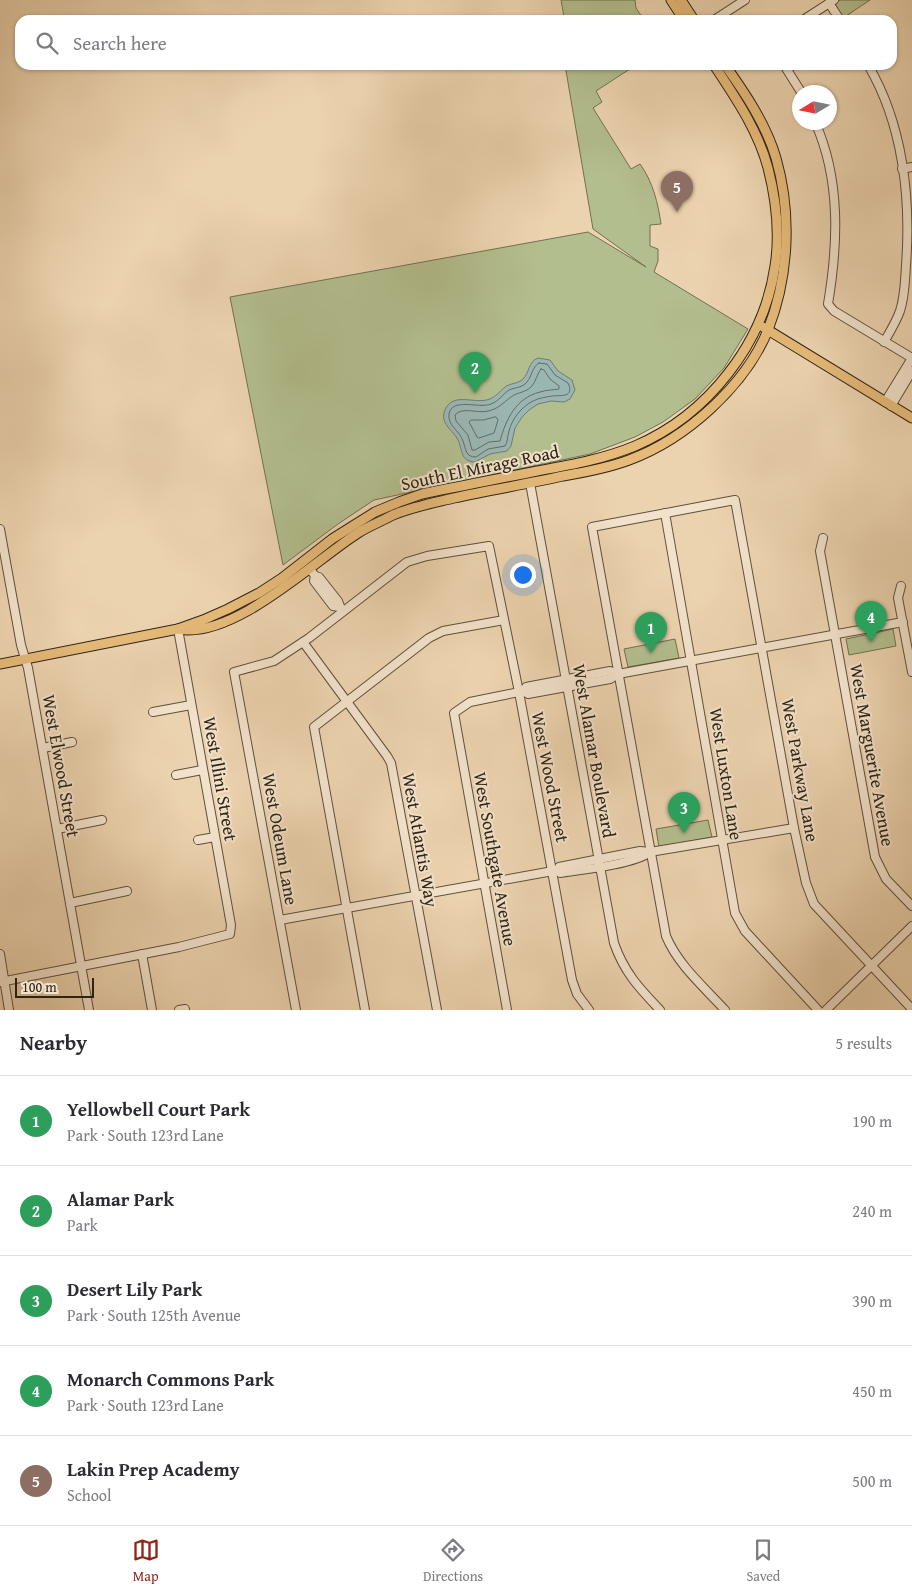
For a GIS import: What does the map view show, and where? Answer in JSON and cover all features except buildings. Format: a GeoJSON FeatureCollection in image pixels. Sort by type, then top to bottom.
{"type":"FeatureCollection","features":[{"type":"Feature","properties":{"kind":"main road"},"geometry":{"type":"LineString","coordinates":[[671,0],[681,15]]}},
{"type":"Feature","properties":{"kind":"main road"},"geometry":{"type":"LineString","coordinates":[[681,0],[691,15]]}},
{"type":"Feature","properties":{"kind":"main road","name":"South El Mirage Road"},"geometry":{"type":"LineString","coordinates":[[0,664],[178,629],[228,609],[259,593],[354,524],[375,512],[422,494],[568,465],[616,453],[657,435],[687,415],[718,386],[731,370],[758,325],[770,295],[776,264],[777,228],[768,168],[760,144],[745,115],[717,70]]}},
{"type":"Feature","properties":{"kind":"main road","name":"South El Mirage Road"},"geometry":{"type":"LineString","coordinates":[[178,629],[190,631],[201,629],[242,614],[313,573],[359,532],[396,514],[429,504],[608,467],[648,452],[666,442],[711,408],[738,378],[758,350],[768,330],[784,268],[787,239],[782,182],[776,157],[762,124],[728,70]]}},
{"type":"Feature","properties":{"kind":"main road"},"geometry":{"type":"LineString","coordinates":[[758,325],[912,418]]}},
{"type":"Feature","properties":{"kind":"street"},"geometry":{"type":"LineString","coordinates":[[722,15],[745,0]]}},
{"type":"Feature","properties":{"kind":"street"},"geometry":{"type":"LineString","coordinates":[[811,15],[832,1],[838,15]]}},
{"type":"Feature","properties":{"kind":"street"},"geometry":{"type":"LineString","coordinates":[[787,70],[797,85]]}},
{"type":"Feature","properties":{"kind":"street"},"geometry":{"type":"LineString","coordinates":[[871,70],[890,112],[908,209],[904,290],[900,310],[884,342]]}},
{"type":"Feature","properties":{"kind":"street"},"geometry":{"type":"LineString","coordinates":[[818,130],[827,157],[836,219],[835,256],[828,304],[834,311],[912,358],[888,404]]}},
{"type":"Feature","properties":{"kind":"street"},"geometry":{"type":"LineString","coordinates":[[902,169],[912,167]]}},
{"type":"Feature","properties":{"kind":"street"},"geometry":{"type":"LineString","coordinates":[[888,404],[912,371]]}},
{"type":"Feature","properties":{"kind":"street","name":"West Alamar Boulevard"},"geometry":{"type":"LineString","coordinates":[[530,483],[614,943],[620,959],[636,985],[660,1010]]}},
{"type":"Feature","properties":{"kind":"street","name":"West Parkway Lane"},"geometry":{"type":"LineString","coordinates":[[665,513],[735,500],[794,828],[806,883],[814,904],[912,1009]]}},
{"type":"Feature","properties":{"kind":"street"},"geometry":{"type":"LineString","coordinates":[[665,513],[592,528],[663,924],[670,947],[679,960],[725,1010]]}},
{"type":"Feature","properties":{"kind":"street","name":"West Luxton Lane"},"geometry":{"type":"LineString","coordinates":[[665,513],[735,912],[745,931],[818,1010]]}},
{"type":"Feature","properties":{"kind":"street","name":"West Elwood Street"},"geometry":{"type":"LineString","coordinates":[[0,529],[43,748],[89,1010]]}},
{"type":"Feature","properties":{"kind":"street","name":"West Marguerite Avenue"},"geometry":{"type":"LineString","coordinates":[[823,538],[820,551],[875,857],[886,879],[912,906]]}},
{"type":"Feature","properties":{"kind":"street","name":"West Wood Street"},"geometry":{"type":"LineString","coordinates":[[341,609],[407,562],[427,556],[489,546],[521,691],[555,871],[572,980],[577,994],[590,1010]]}},
{"type":"Feature","properties":{"kind":"street"},"geometry":{"type":"LineString","coordinates":[[303,642],[341,609],[333,606],[314,581],[313,573]]}},
{"type":"Feature","properties":{"kind":"street"},"geometry":{"type":"LineString","coordinates":[[902,586],[898,598],[912,670]]}},
{"type":"Feature","properties":{"kind":"street"},"geometry":{"type":"LineString","coordinates":[[365,1010],[314,727],[436,634],[443,631],[504,620]]}},
{"type":"Feature","properties":{"kind":"street"},"geometry":{"type":"LineString","coordinates":[[521,691],[526,687],[567,683],[610,671],[618,674],[903,622]]}},
{"type":"Feature","properties":{"kind":"street","name":"West Illini Street"},"geometry":{"type":"LineString","coordinates":[[142,954],[230,934],[231,925],[178,629]]}},
{"type":"Feature","properties":{"kind":"street","name":"West Odeum Lane"},"geometry":{"type":"LineString","coordinates":[[296,1010],[234,672],[274,661],[303,642]]}},
{"type":"Feature","properties":{"kind":"street","name":"West Atlantis Way"},"geometry":{"type":"LineString","coordinates":[[303,642],[391,763],[437,1010]]}},
{"type":"Feature","properties":{"kind":"street","name":"West Southgate Avenue"},"geometry":{"type":"LineString","coordinates":[[507,1010],[454,713],[470,702],[521,691]]}},
{"type":"Feature","properties":{"kind":"street"},"geometry":{"type":"LineString","coordinates":[[153,712],[191,705]]}},
{"type":"Feature","properties":{"kind":"street"},"geometry":{"type":"LineString","coordinates":[[43,748],[72,742]]}},
{"type":"Feature","properties":{"kind":"street"},"geometry":{"type":"LineString","coordinates":[[176,775],[202,770]]}},
{"type":"Feature","properties":{"kind":"street"},"geometry":{"type":"LineString","coordinates":[[57,829],[102,820]]}},
{"type":"Feature","properties":{"kind":"street"},"geometry":{"type":"LineString","coordinates":[[280,920],[555,871],[559,867],[599,863],[640,851],[650,852],[794,828]]}},
{"type":"Feature","properties":{"kind":"street"},"geometry":{"type":"LineString","coordinates":[[198,840],[215,837]]}},
{"type":"Feature","properties":{"kind":"street"},"geometry":{"type":"LineString","coordinates":[[70,902],[127,891]]}},
{"type":"Feature","properties":{"kind":"street"},"geometry":{"type":"LineString","coordinates":[[826,1010],[912,926]]}},
{"type":"Feature","properties":{"kind":"street"},"geometry":{"type":"LineString","coordinates":[[0,954],[2,982],[9,1010]]}},
{"type":"Feature","properties":{"kind":"street"},"geometry":{"type":"LineString","coordinates":[[2,982],[142,954],[152,1010]]}},
{"type":"Feature","properties":{"kind":"green space"},"geometry":{"type":"Polygon","coordinates":[[[561,0],[635,0],[636,8],[641,15],[564,15],[561,0]]]}},
{"type":"Feature","properties":{"kind":"green space"},"geometry":{"type":"Polygon","coordinates":[[[840,0],[870,0],[848,15],[841,15],[834,4],[840,0]]]}},
{"type":"Feature","properties":{"kind":"green space"},"geometry":{"type":"Polygon","coordinates":[[[566,70],[628,70],[596,91],[602,102],[593,108],[631,169],[640,164],[652,185],[661,224],[650,225],[650,246],[658,249],[658,261],[654,272],[748,329],[724,368],[695,399],[663,422],[635,437],[590,454],[374,500],[283,565],[230,297],[588,232],[646,267],[593,229],[566,70]]]}},
{"type":"Feature","properties":{"kind":"green space"},"geometry":{"type":"Polygon","coordinates":[[[893,629],[896,646],[849,655],[846,639],[893,629]]]}},
{"type":"Feature","properties":{"kind":"green space"},"geometry":{"type":"Polygon","coordinates":[[[675,639],[679,658],[628,667],[624,649],[675,639]]]}},
{"type":"Feature","properties":{"kind":"green space"},"geometry":{"type":"Polygon","coordinates":[[[708,820],[712,837],[659,847],[656,829],[708,820]]]}},
{"type":"Feature","properties":{"kind":"water"},"geometry":{"type":"Polygon","coordinates":[[[538,358],[550,360],[558,371],[572,380],[575,390],[570,399],[564,402],[551,401],[538,404],[529,410],[515,428],[511,446],[507,451],[490,454],[475,462],[464,458],[456,436],[445,423],[445,410],[449,404],[459,400],[484,400],[492,398],[507,386],[523,379],[532,362],[538,358]]]}},
{"type":"Feature","properties":{"kind":"place","name":"Lakin Prep Academy"},"geometry":{"type":"Point","coordinates":[677,212]}},
{"type":"Feature","properties":{"kind":"place","name":"Alamar Park"},"geometry":{"type":"Point","coordinates":[475,393]}},
{"type":"Feature","properties":{"kind":"place","name":"Monarch Commons Park"},"geometry":{"type":"Point","coordinates":[871,642]}},
{"type":"Feature","properties":{"kind":"place","name":"Yellowbell Court Park"},"geometry":{"type":"Point","coordinates":[651,653]}},
{"type":"Feature","properties":{"kind":"place","name":"Desert Lily Park"},"geometry":{"type":"Point","coordinates":[684,833]}}]}
